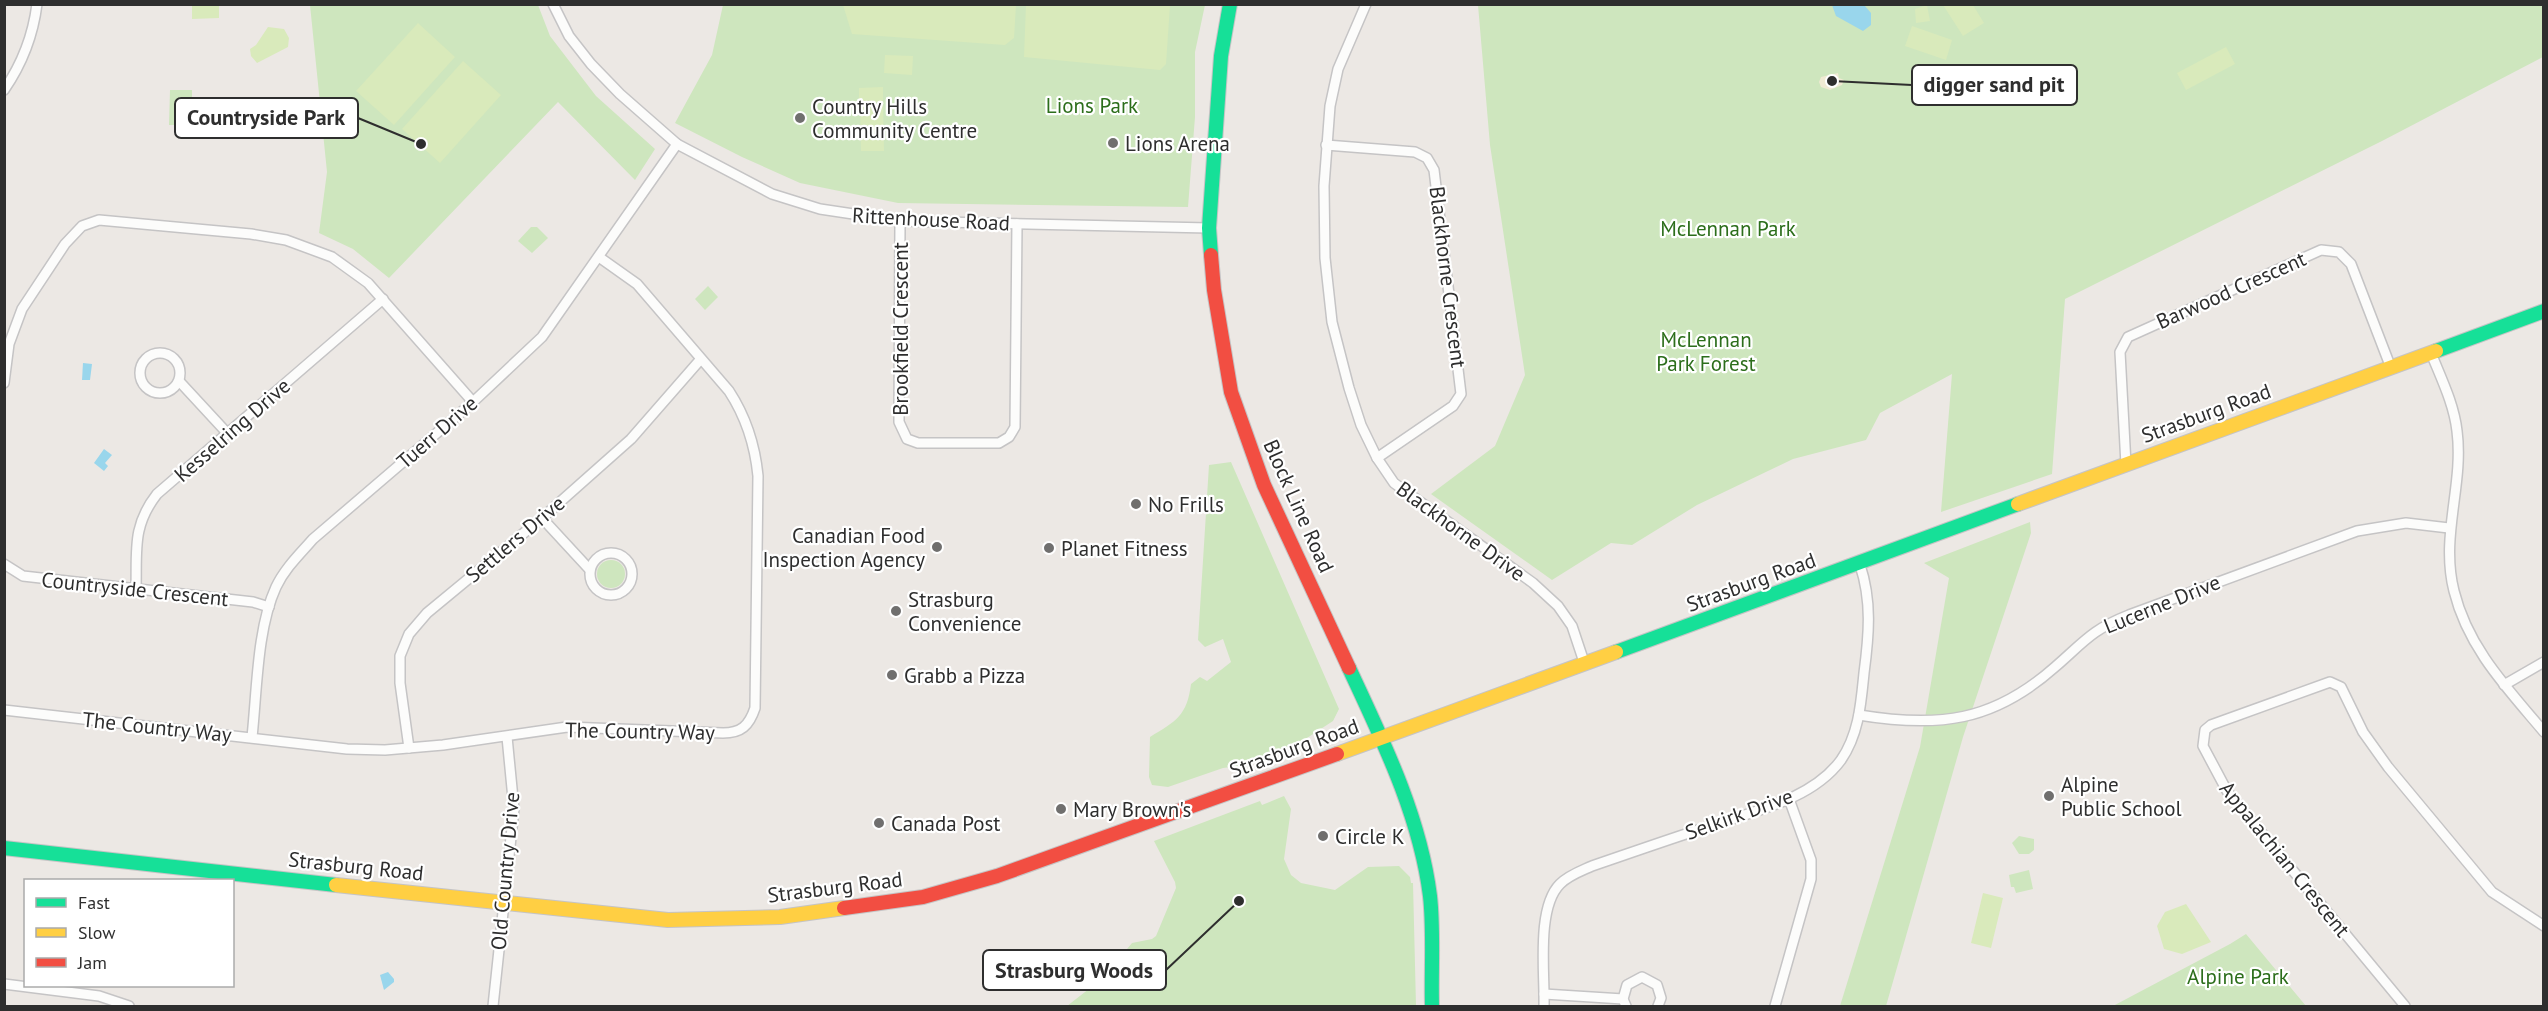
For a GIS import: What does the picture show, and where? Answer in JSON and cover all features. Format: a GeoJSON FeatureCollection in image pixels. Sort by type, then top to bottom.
{"type":"FeatureCollection","features":[{"type":"Feature","properties":{"kind":"street"},"geometry":{"type":"LineString","coordinates":[[4,90],[31,38],[37,4]]}},
{"type":"Feature","properties":{"kind":"street","name":"Rittenhouse Road"},"geometry":{"type":"LineString","coordinates":[[554,4],[569,36],[591,64],[677,144],[772,195],[820,209],[900,221],[1209,228]]}},
{"type":"Feature","properties":{"kind":"street","name":"Block Line Road"},"geometry":{"type":"LineString","coordinates":[[1230,4],[1221,56],[1209,228],[1214,290],[1231,392],[1264,485],[1382,738],[1409,808],[1428,878],[1432,914],[1432,1006]]}},
{"type":"Feature","properties":{"kind":"street","name":"Blackhorne Drive"},"geometry":{"type":"LineString","coordinates":[[1366,4],[1338,69],[1330,106],[1323,216],[1332,322],[1361,425],[1377,458],[1394,483],[1533,583],[1558,606],[1572,626],[1584,662]]}},
{"type":"Feature","properties":{"kind":"street","name":"Tuerr Drive"},"geometry":{"type":"LineString","coordinates":[[252,737],[269,606],[277,586],[292,562],[313,539],[472,402],[542,337],[677,144]]}},
{"type":"Feature","properties":{"kind":"street","name":"Blackhorne Crescent"},"geometry":{"type":"LineString","coordinates":[[1326,145],[1415,152],[1427,158],[1434,170],[1461,394],[1459,400],[1446,412],[1377,458]]}},
{"type":"Feature","properties":{"kind":"street"},"geometry":{"type":"LineString","coordinates":[[4,383],[9,344],[22,309],[65,244],[82,226],[99,220],[251,234],[286,240],[332,257],[368,283],[472,402]]}},
{"type":"Feature","properties":{"kind":"street","name":"Brookfield Crescent"},"geometry":{"type":"LineString","coordinates":[[900,221],[899,422],[907,439],[918,443],[999,443],[1009,437],[1014,427],[1017,224]]}},
{"type":"Feature","properties":{"kind":"street","name":"Barwood Crescent"},"geometry":{"type":"LineString","coordinates":[[2126,465],[2120,352],[2128,337],[2321,250],[2340,252],[2351,264],[2391,368]]}},
{"type":"Feature","properties":{"kind":"street","name":"The Country Way"},"geometry":{"type":"LineString","coordinates":[[4,710],[347,749],[409,748],[567,727],[736,733],[751,721],[755,708],[758,476],[755,453],[741,409],[729,391],[636,284],[599,257]]}},
{"type":"Feature","properties":{"kind":"street","name":"Kesselring Drive"},"geometry":{"type":"LineString","coordinates":[[136,589],[138,525],[144,510],[157,494],[383,299]]}},
{"type":"Feature","properties":{"kind":"street","name":"Strasburg Road"},"geometry":{"type":"LineString","coordinates":[[4,848],[573,912],[691,919],[780,918],[923,897],[997,876],[1093,843],[1584,662],[1860,565],[2544,311]]}},
{"type":"Feature","properties":{"kind":"street"},"geometry":{"type":"LineString","coordinates":[[179,381],[170,391],[150,390],[142,381],[141,368],[148,357],[161,353],[167,354],[177,362],[179,381],[228,434]]}},
{"type":"Feature","properties":{"kind":"street"},"geometry":{"type":"LineString","coordinates":[[2431,353],[2454,414],[2458,432],[2458,457],[2449,528],[2450,563],[2462,615],[2472,640],[2504,685],[2544,732]]}},
{"type":"Feature","properties":{"kind":"street","name":"Settlers Drive"},"geometry":{"type":"LineString","coordinates":[[409,748],[400,683],[400,656],[409,634],[427,613],[542,518],[631,439],[700,360]]}},
{"type":"Feature","properties":{"kind":"street"},"geometry":{"type":"LineString","coordinates":[[542,518],[590,570],[594,588],[610,596],[625,590],[633,576],[628,561],[614,552],[598,556],[590,570]]}},
{"type":"Feature","properties":{"kind":"street","name":"Lucerne Drive"},"geometry":{"type":"LineString","coordinates":[[1859,715],[1931,722],[1960,718],[1990,709],[2024,693],[2083,639],[2106,624],[2357,531],[2406,523],[2449,528]]}},
{"type":"Feature","properties":{"kind":"street","name":"Countryside Crescent"},"geometry":{"type":"LineString","coordinates":[[4,564],[23,576],[269,606]]}},
{"type":"Feature","properties":{"kind":"street","name":"Selkirk Drive"},"geometry":{"type":"LineString","coordinates":[[1544,1006],[1547,910],[1558,886],[1570,876],[1592,866],[1789,799],[1828,776],[1853,740],[1859,715],[1870,619],[1865,582],[1860,565]]}},
{"type":"Feature","properties":{"kind":"street"},"geometry":{"type":"LineString","coordinates":[[2504,685],[2544,662]]}},
{"type":"Feature","properties":{"kind":"street","name":"Appalachian Crescent"},"geometry":{"type":"LineString","coordinates":[[2405,1006],[2227,791],[2203,746],[2205,730],[2330,682],[2337,683],[2345,692],[2363,732],[2388,767],[2492,892],[2544,926]]}},
{"type":"Feature","properties":{"kind":"street","name":"Old Country Drive"},"geometry":{"type":"LineString","coordinates":[[493,1006],[514,809],[507,736]]}},
{"type":"Feature","properties":{"kind":"street"},"geometry":{"type":"LineString","coordinates":[[1774,1006],[1811,879],[1811,860],[1789,799]]}},
{"type":"Feature","properties":{"kind":"street"},"geometry":{"type":"LineString","coordinates":[[1544,994],[1624,1003],[1627,985],[1642,977],[1650,979],[1660,991],[1658,1006]]}},
{"type":"Feature","properties":{"kind":"street"},"geometry":{"type":"LineString","coordinates":[[4,984],[24,987]]}},
{"type":"Feature","properties":{"kind":"street"},"geometry":{"type":"LineString","coordinates":[[28,987],[99,996],[129,1006]]}},
{"type":"Feature","properties":{"kind":"green space"},"geometry":{"type":"Polygon","coordinates":[[[192,5],[219,5],[219,18],[192,19],[192,5]]]}},
{"type":"Feature","properties":{"kind":"green space"},"geometry":{"type":"Polygon","coordinates":[[[310,5],[538,5],[550,36],[596,96],[655,149],[635,180],[558,102],[389,278],[353,249],[319,233],[327,172],[310,5]]]}},
{"type":"Feature","properties":{"kind":"green space","name":"Lions Park"},"geometry":{"type":"Polygon","coordinates":[[[723,5],[1205,5],[1195,52],[1195,117],[1188,207],[898,203],[800,183],[675,123],[712,55],[723,5]]]}},
{"type":"Feature","properties":{"kind":"green space"},"geometry":{"type":"Polygon","coordinates":[[[843,5],[1016,5],[1014,38],[1005,45],[852,34],[843,5]]]}},
{"type":"Feature","properties":{"kind":"green space"},"geometry":{"type":"Polygon","coordinates":[[[1026,5],[1170,5],[1166,64],[1160,70],[1024,57],[1026,5]]]}},
{"type":"Feature","properties":{"kind":"green space","name":"McLennan Park"},"geometry":{"type":"Polygon","coordinates":[[[1478,5],[2543,5],[2543,57],[2382,141],[2065,299],[2052,474],[1941,512],[1952,374],[1880,413],[1866,440],[1793,459],[1697,505],[1632,545],[1611,543],[1552,580],[1431,494],[1495,446],[1525,375],[1490,145],[1478,5]]]}},
{"type":"Feature","properties":{"kind":"green space"},"geometry":{"type":"Polygon","coordinates":[[[1927,5],[1930,21],[1916,23],[1915,9],[1927,5]]]}},
{"type":"Feature","properties":{"kind":"green space"},"geometry":{"type":"Polygon","coordinates":[[[1943,5],[1973,5],[1984,23],[1963,36],[1943,5]]]}},
{"type":"Feature","properties":{"kind":"green space"},"geometry":{"type":"Polygon","coordinates":[[[418,23],[455,57],[394,125],[356,91],[418,23]]]}},
{"type":"Feature","properties":{"kind":"green space"},"geometry":{"type":"Polygon","coordinates":[[[1912,26],[1952,40],[1946,60],[1905,46],[1912,26]]]}},
{"type":"Feature","properties":{"kind":"green space"},"geometry":{"type":"Polygon","coordinates":[[[268,27],[284,29],[289,38],[288,47],[257,63],[251,56],[250,49],[256,45],[268,27]]]}},
{"type":"Feature","properties":{"kind":"green space"},"geometry":{"type":"Polygon","coordinates":[[[2226,47],[2235,64],[2186,90],[2177,73],[2226,47]]]}},
{"type":"Feature","properties":{"kind":"green space"},"geometry":{"type":"Polygon","coordinates":[[[885,55],[913,56],[912,75],[884,73],[885,55]]]}},
{"type":"Feature","properties":{"kind":"green space"},"geometry":{"type":"Polygon","coordinates":[[[463,61],[501,95],[440,163],[402,129],[463,61]]]}},
{"type":"Feature","properties":{"kind":"green space"},"geometry":{"type":"Polygon","coordinates":[[[883,87],[883,102],[859,102],[859,88],[883,87]]]}},
{"type":"Feature","properties":{"kind":"green space"},"geometry":{"type":"Polygon","coordinates":[[[170,90],[192,90],[192,125],[169,125],[170,90]]]}},
{"type":"Feature","properties":{"kind":"green space"},"geometry":{"type":"Polygon","coordinates":[[[883,104],[884,151],[861,151],[860,105],[883,104]]]}},
{"type":"Feature","properties":{"kind":"green space"},"geometry":{"type":"Polygon","coordinates":[[[531,227],[537,227],[548,238],[532,253],[518,241],[531,227]]]}},
{"type":"Feature","properties":{"kind":"green space"},"geometry":{"type":"Polygon","coordinates":[[[708,286],[718,297],[705,310],[695,299],[708,286]]]}},
{"type":"Feature","properties":{"kind":"green space"},"geometry":{"type":"Polygon","coordinates":[[[1231,462],[1339,709],[1333,721],[1307,738],[1247,765],[1223,768],[1168,787],[1152,785],[1149,777],[1150,737],[1173,722],[1183,711],[1187,704],[1191,684],[1200,677],[1207,681],[1231,662],[1223,639],[1205,647],[1198,640],[1209,465],[1231,462]]]}},
{"type":"Feature","properties":{"kind":"green space"},"geometry":{"type":"Polygon","coordinates":[[[2030,522],[2031,533],[1963,737],[1886,1006],[1840,1006],[1920,747],[1949,578],[1924,563],[2030,522]]]}},
{"type":"Feature","properties":{"kind":"green space"},"geometry":{"type":"Polygon","coordinates":[[[611,560],[621,564],[625,574],[621,584],[611,588],[601,584],[597,574],[601,564],[611,560]]]}},
{"type":"Feature","properties":{"kind":"green space"},"geometry":{"type":"Polygon","coordinates":[[[1284,796],[1291,809],[1284,859],[1291,875],[1301,883],[1335,890],[1368,867],[1399,866],[1410,877],[1413,883],[1416,1006],[1067,1006],[1103,978],[1132,943],[1156,936],[1176,888],[1154,841],[1260,801],[1262,805],[1284,796]]]}},
{"type":"Feature","properties":{"kind":"green space"},"geometry":{"type":"Polygon","coordinates":[[[2019,836],[2034,839],[2034,850],[2029,854],[2019,854],[2012,843],[2019,836]]]}},
{"type":"Feature","properties":{"kind":"green space"},"geometry":{"type":"Polygon","coordinates":[[[2029,870],[2033,889],[2016,893],[2014,887],[2011,887],[2009,875],[2029,870]]]}},
{"type":"Feature","properties":{"kind":"green space"},"geometry":{"type":"Polygon","coordinates":[[[1983,893],[2003,898],[1991,948],[1971,943],[1983,893]]]}},
{"type":"Feature","properties":{"kind":"green space"},"geometry":{"type":"Polygon","coordinates":[[[2186,904],[2211,942],[2182,954],[2164,949],[2157,926],[2165,912],[2186,904]]]}},
{"type":"Feature","properties":{"kind":"green space","name":"Alpine Park"},"geometry":{"type":"Polygon","coordinates":[[[2246,934],[2306,1006],[2113,1006],[2230,944],[2246,934]]]}},
{"type":"Feature","properties":{"kind":"sand"},"geometry":{"type":"Polygon","coordinates":[[[1838,73],[1839,78],[1844,80],[1842,85],[1830,90],[1821,87],[1819,82],[1821,77],[1838,73]]]}},
{"type":"Feature","properties":{"kind":"water"},"geometry":{"type":"Polygon","coordinates":[[[1832,5],[1864,5],[1871,13],[1871,25],[1863,31],[1836,16],[1832,5]]]}},
{"type":"Feature","properties":{"kind":"water"},"geometry":{"type":"Polygon","coordinates":[[[83,363],[92,364],[90,380],[82,380],[83,363]]]}},
{"type":"Feature","properties":{"kind":"water"},"geometry":{"type":"Polygon","coordinates":[[[104,449],[112,455],[105,463],[108,466],[104,471],[94,463],[104,449]]]}},
{"type":"Feature","properties":{"kind":"water"},"geometry":{"type":"Polygon","coordinates":[[[388,972],[394,982],[384,990],[380,975],[388,972]]]}},
{"type":"Feature","properties":{"kind":"traffic: fast"},"geometry":{"type":"LineString","coordinates":[[1211,255],[1209,228],[1221,56],[1230,4]]}},
{"type":"Feature","properties":{"kind":"traffic: fast"},"geometry":{"type":"LineString","coordinates":[[2436,351],[2544,311]]}},
{"type":"Feature","properties":{"kind":"traffic: fast"},"geometry":{"type":"LineString","coordinates":[[1616,652],[2018,504]]}},
{"type":"Feature","properties":{"kind":"traffic: fast"},"geometry":{"type":"LineString","coordinates":[[1349,668],[1398,779],[1418,837],[1430,896],[1432,1006]]}},
{"type":"Feature","properties":{"kind":"traffic: fast"},"geometry":{"type":"LineString","coordinates":[[4,848],[336,885]]}},
{"type":"Feature","properties":{"kind":"traffic: slow"},"geometry":{"type":"LineString","coordinates":[[2018,504],[2436,351]]}},
{"type":"Feature","properties":{"kind":"traffic: slow"},"geometry":{"type":"LineString","coordinates":[[1337,754],[1616,652]]}},
{"type":"Feature","properties":{"kind":"traffic: slow"},"geometry":{"type":"LineString","coordinates":[[336,885],[668,920],[780,917],[844,908]]}},
{"type":"Feature","properties":{"kind":"traffic: jam"},"geometry":{"type":"LineString","coordinates":[[1211,255],[1214,290],[1231,392],[1264,485],[1349,668]]}},
{"type":"Feature","properties":{"kind":"traffic: jam"},"geometry":{"type":"LineString","coordinates":[[844,908],[923,897],[997,876],[1337,754]]}},
{"type":"Feature","properties":{"kind":"place","name":"digger sand pit"},"geometry":{"type":"Point","coordinates":[1832,81]}},
{"type":"Feature","properties":{"kind":"place","name":"Country Hills Community Centre"},"geometry":{"type":"Point","coordinates":[800,118]}},
{"type":"Feature","properties":{"kind":"place","name":"Lions Arena"},"geometry":{"type":"Point","coordinates":[1113,143]}},
{"type":"Feature","properties":{"kind":"place","name":"Countryside Park"},"geometry":{"type":"Point","coordinates":[421,144]}},
{"type":"Feature","properties":{"kind":"place","name":"No Frills"},"geometry":{"type":"Point","coordinates":[1136,504]}},
{"type":"Feature","properties":{"kind":"place","name":"Canadian Food Inspection Agency"},"geometry":{"type":"Point","coordinates":[937,547]}},
{"type":"Feature","properties":{"kind":"place","name":"Planet Fitness"},"geometry":{"type":"Point","coordinates":[1049,548]}},
{"type":"Feature","properties":{"kind":"place","name":"Strasburg Convenience"},"geometry":{"type":"Point","coordinates":[896,611]}},
{"type":"Feature","properties":{"kind":"place","name":"Grabb a Pizza"},"geometry":{"type":"Point","coordinates":[892,675]}},
{"type":"Feature","properties":{"kind":"place","name":"Alpine Public School"},"geometry":{"type":"Point","coordinates":[2049,796]}},
{"type":"Feature","properties":{"kind":"place","name":"Mary Brown's"},"geometry":{"type":"Point","coordinates":[1061,809]}},
{"type":"Feature","properties":{"kind":"place","name":"Canada Post"},"geometry":{"type":"Point","coordinates":[879,823]}},
{"type":"Feature","properties":{"kind":"place","name":"Circle K"},"geometry":{"type":"Point","coordinates":[1323,836]}},
{"type":"Feature","properties":{"kind":"place","name":"Strasburg Woods"},"geometry":{"type":"Point","coordinates":[1239,901]}},
{"type":"Feature","properties":{"kind":"park label","name":"McLennan Park Forest"},"geometry":{"type":"Point","coordinates":[1706,351]}}]}
